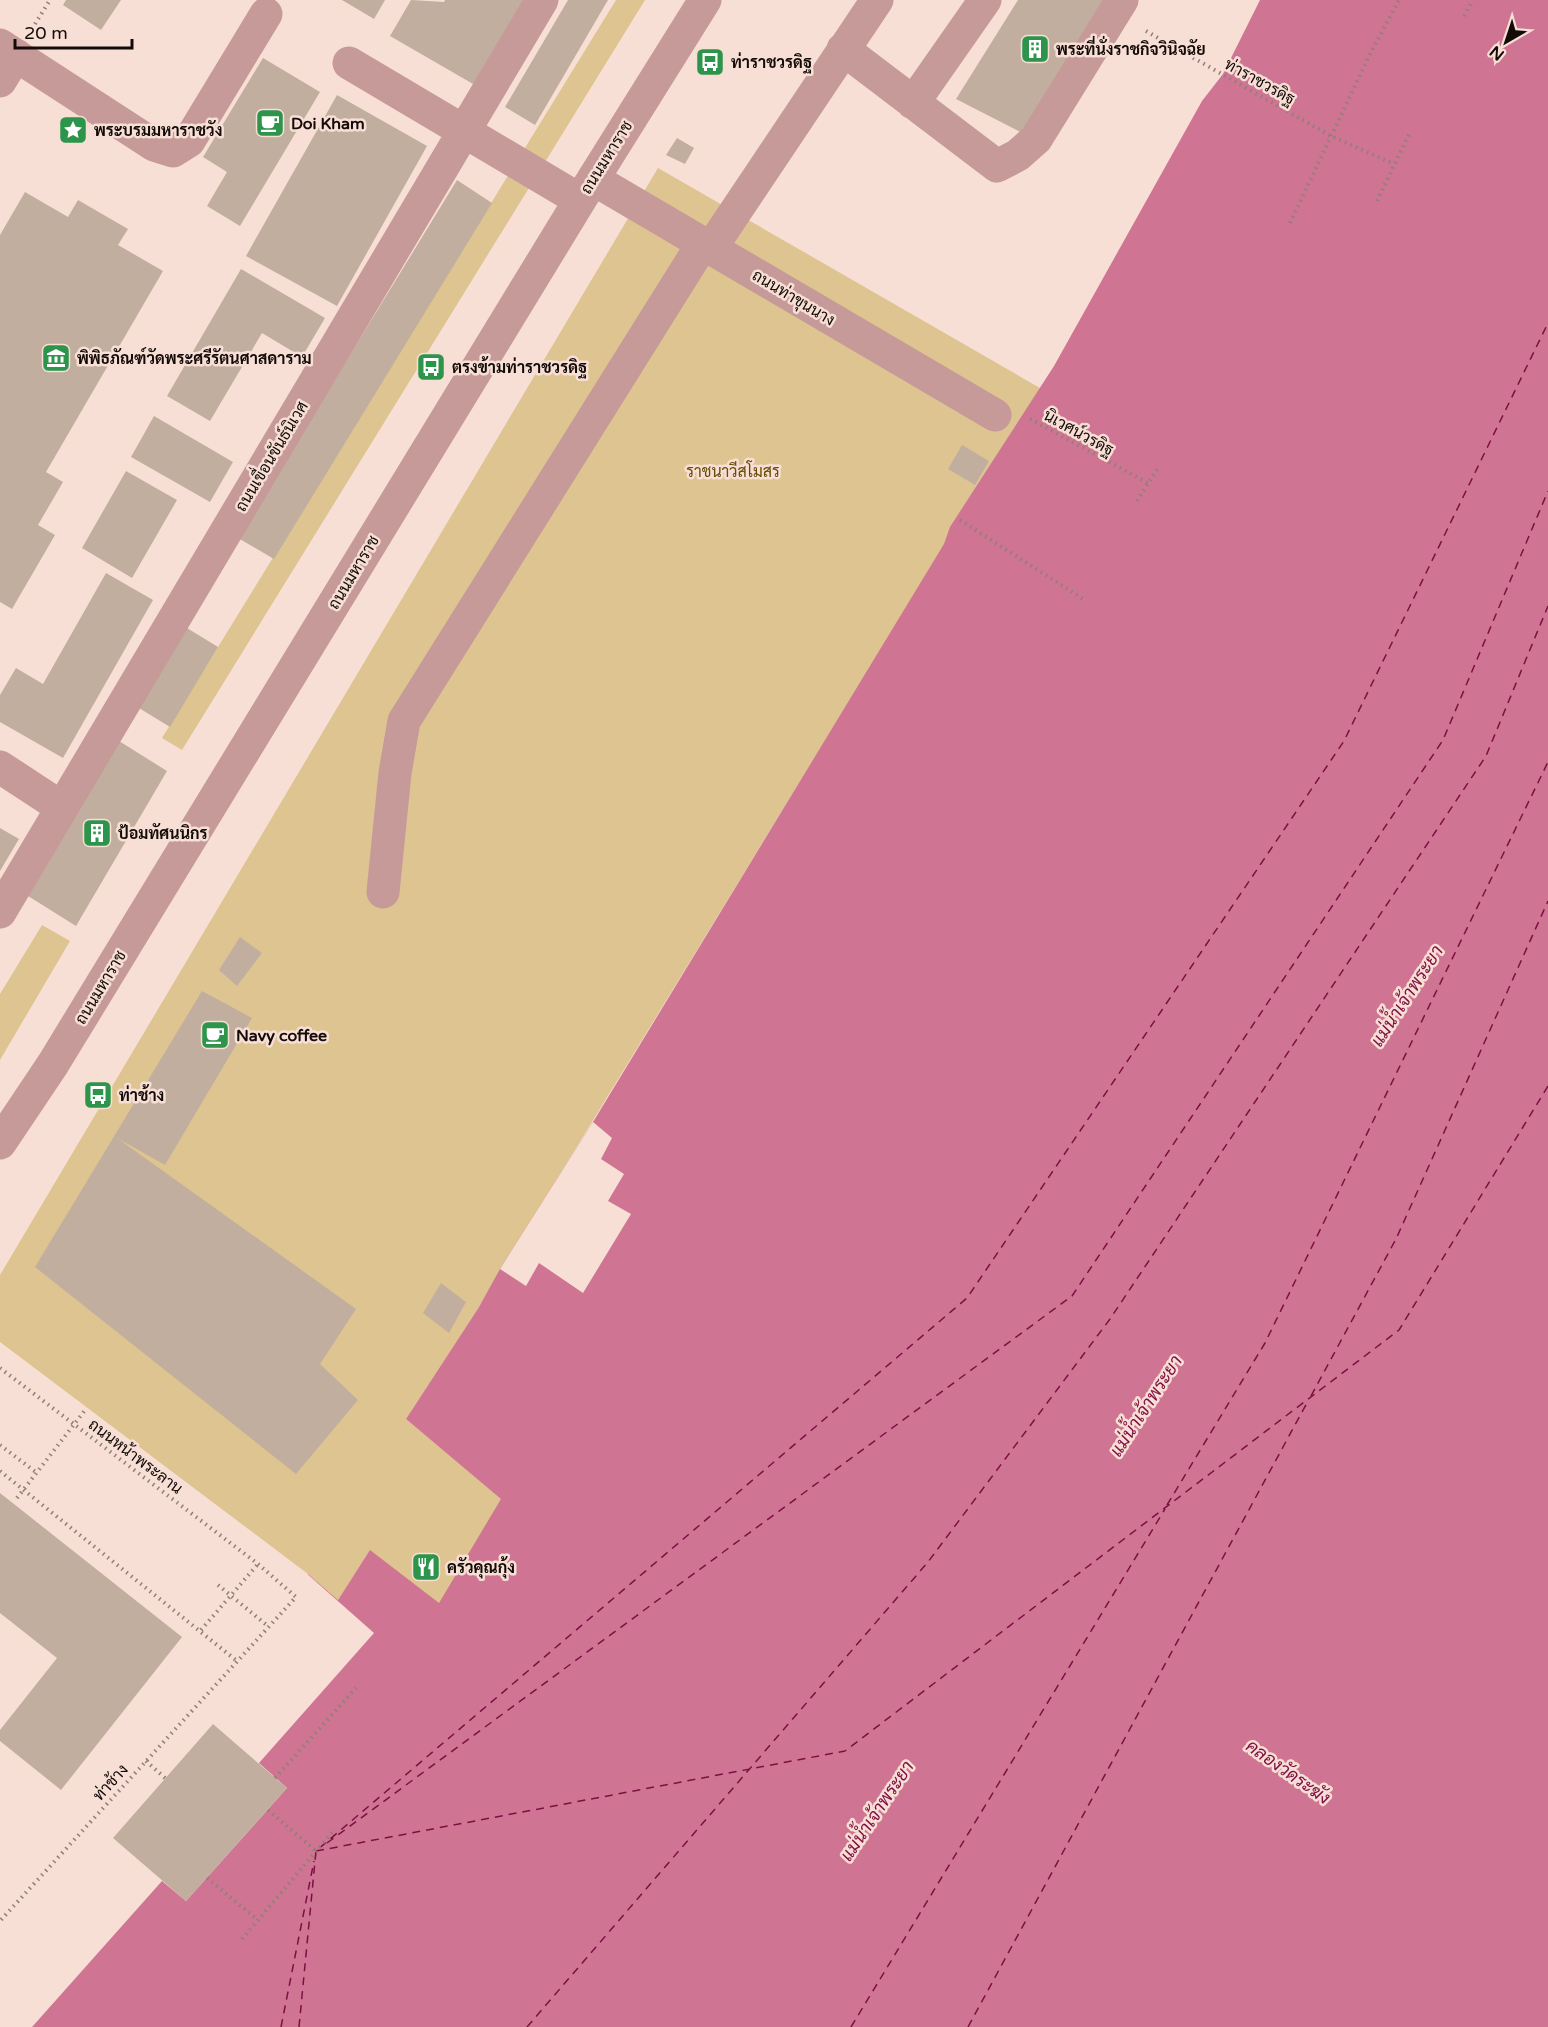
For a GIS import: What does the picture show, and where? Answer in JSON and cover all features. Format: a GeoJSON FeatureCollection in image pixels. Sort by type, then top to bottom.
{"type":"FeatureCollection","features":[{"type":"Feature","properties":{"kind":"street","name":"ถนนเขื่อนขันธ์นิเวศ"},"geometry":{"type":"LineString","coordinates":[[0,912],[542,0]]}},
{"type":"Feature","properties":{"kind":"street","name":"ถนนมหาราช"},"geometry":{"type":"LineString","coordinates":[[0,1143],[53,1064],[586,189],[705,0]]}},
{"type":"Feature","properties":{"kind":"street"},"geometry":{"type":"LineString","coordinates":[[913,103],[985,0]]}},
{"type":"Feature","properties":{"kind":"street"},"geometry":{"type":"LineString","coordinates":[[383,892],[395,773],[404,721],[538,505],[707,246],[843,49],[869,2]]}},
{"type":"Feature","properties":{"kind":"street"},"geometry":{"type":"LineString","coordinates":[[843,49],[997,166],[1018,155],[1036,139],[1118,6]]}},
{"type":"Feature","properties":{"kind":"street"},"geometry":{"type":"LineString","coordinates":[[5,61],[154,145],[172,151],[189,141],[266,14]]}},
{"type":"Feature","properties":{"kind":"street","name":"ถนนท่าขุนนาง"},"geometry":{"type":"LineString","coordinates":[[349,63],[465,131],[707,246],[995,415]]}},
{"type":"Feature","properties":{"kind":"street"},"geometry":{"type":"LineString","coordinates":[[0,767],[61,807]]}},
{"type":"Feature","properties":{"kind":"path"},"geometry":{"type":"LineString","coordinates":[[1290,224],[1399,0]]}},
{"type":"Feature","properties":{"kind":"path"},"geometry":{"type":"LineString","coordinates":[[1464,16],[1473,0]]}},
{"type":"Feature","properties":{"kind":"path","name":"ท่าราชวรดิฐ"},"geometry":{"type":"LineString","coordinates":[[1118,6],[1331,136],[1394,164]]}},
{"type":"Feature","properties":{"kind":"path"},"geometry":{"type":"LineString","coordinates":[[1377,201],[1410,132]]}},
{"type":"Feature","properties":{"kind":"path","name":"นิเวศน์วรดิฐ"},"geometry":{"type":"LineString","coordinates":[[995,415],[1023,415],[1148,483]]}},
{"type":"Feature","properties":{"kind":"path"},"geometry":{"type":"LineString","coordinates":[[1137,501],[1159,466]]}},
{"type":"Feature","properties":{"kind":"path"},"geometry":{"type":"LineString","coordinates":[[960,520],[1083,600]]}},
{"type":"Feature","properties":{"kind":"path","name":"ถนนหน้าพระลาน"},"geometry":{"type":"LineString","coordinates":[[0,1368],[258,1564],[268,1574]]}},
{"type":"Feature","properties":{"kind":"path"},"geometry":{"type":"LineString","coordinates":[[17,1498],[86,1409]]}},
{"type":"Feature","properties":{"kind":"path"},"geometry":{"type":"LineString","coordinates":[[0,1445],[37,1473]]}},
{"type":"Feature","properties":{"kind":"path"},"geometry":{"type":"LineString","coordinates":[[0,1471],[237,1661]]}},
{"type":"Feature","properties":{"kind":"path"},"geometry":{"type":"LineString","coordinates":[[201,1630],[258,1564]]}},
{"type":"Feature","properties":{"kind":"path","name":"ท่าช้าง"},"geometry":{"type":"LineString","coordinates":[[0,1921],[296,1597],[268,1574]]}},
{"type":"Feature","properties":{"kind":"path"},"geometry":{"type":"LineString","coordinates":[[218,1585],[269,1627]]}},
{"type":"Feature","properties":{"kind":"path"},"geometry":{"type":"LineString","coordinates":[[275,1778],[356,1688]]}},
{"type":"Feature","properties":{"kind":"path"},"geometry":{"type":"LineString","coordinates":[[146,1761],[165,1778]]}},
{"type":"Feature","properties":{"kind":"path"},"geometry":{"type":"LineString","coordinates":[[268,1810],[316,1851]]}},
{"type":"Feature","properties":{"kind":"path"},"geometry":{"type":"LineString","coordinates":[[242,1938],[334,1830]]}},
{"type":"Feature","properties":{"kind":"path"},"geometry":{"type":"LineString","coordinates":[[207,1878],[258,1920]]}},
{"type":"Feature","properties":{"kind":"green space"},"geometry":{"type":"Polygon","coordinates":[[[616,0],[645,0],[182,750],[162,738],[616,0]]]}},
{"type":"Feature","properties":{"kind":"green space","name":"ราชนาวีสโมสร"},"geometry":{"type":"Polygon","coordinates":[[[658,168],[1040,388],[479,1307],[406,1419],[502,1499],[439,1604],[370,1551],[338,1600],[308,1574],[0,1342],[0,1275],[658,168]]]}},
{"type":"Feature","properties":{"kind":"green space"},"geometry":{"type":"Polygon","coordinates":[[[42,925],[70,941],[0,1060],[0,994],[42,925]]]}},
{"type":"Feature","properties":{"kind":"water"},"geometry":{"type":"Polygon","coordinates":[[[1260,0],[1548,0],[1548,2027],[0,2027],[308,1574],[338,1600],[370,1550],[439,1603],[501,1499],[406,1419],[479,1307],[500,1269],[593,1122],[944,544],[950,527],[1054,366],[1202,101],[1223,74],[1260,0]]]}},
{"type":"Feature","properties":{"kind":"pier"},"geometry":{"type":"Polygon","coordinates":[[[593,1122],[612,1138],[601,1159],[624,1174],[608,1201],[631,1214],[583,1293],[539,1263],[526,1286],[500,1269],[593,1122]]]}},
{"type":"Feature","properties":{"kind":"pier"},"geometry":{"type":"Polygon","coordinates":[[[305,1572],[374,1633],[259,1763],[287,1788],[186,1901],[162,1881],[32,2027],[0,2027],[0,1902],[147,1729],[283,1586],[305,1572]]]}},
{"type":"Feature","properties":{"kind":"building"},"geometry":{"type":"Polygon","coordinates":[[[66,0],[121,0],[101,30],[63,5],[66,0]]]}},
{"type":"Feature","properties":{"kind":"building"},"geometry":{"type":"Polygon","coordinates":[[[342,0],[385,0],[374,19],[342,0]]]}},
{"type":"Feature","properties":{"kind":"building"},"geometry":{"type":"Polygon","coordinates":[[[411,0],[444,2],[445,0],[530,0],[480,88],[390,36],[411,0]]]}},
{"type":"Feature","properties":{"kind":"building"},"geometry":{"type":"Polygon","coordinates":[[[568,0],[608,0],[535,125],[505,107],[568,0]]]}},
{"type":"Feature","properties":{"kind":"building","name":"พระที่นั่งราชกิจวินิจฉัย"},"geometry":{"type":"Polygon","coordinates":[[[1018,0],[1116,0],[1028,136],[956,99],[1018,0]]]}},
{"type":"Feature","properties":{"kind":"building"},"geometry":{"type":"Polygon","coordinates":[[[263,58],[320,92],[240,226],[207,206],[227,172],[203,157],[263,58]]]}},
{"type":"Feature","properties":{"kind":"building"},"geometry":{"type":"Polygon","coordinates":[[[337,95],[427,146],[337,306],[246,256],[337,95]]]}},
{"type":"Feature","properties":{"kind":"building"},"geometry":{"type":"Polygon","coordinates":[[[677,138],[694,148],[685,164],[666,155],[677,138]]]}},
{"type":"Feature","properties":{"kind":"building"},"geometry":{"type":"Polygon","coordinates":[[[457,180],[492,203],[274,559],[238,538],[457,180]]]}},
{"type":"Feature","properties":{"kind":"building","name":"พิพิธภัณฑ์วัดพระศรีรัตนศาสดาราม"},"geometry":{"type":"Polygon","coordinates":[[[25,192],[68,217],[78,200],[128,229],[118,245],[163,271],[46,472],[63,482],[38,525],[55,535],[12,609],[0,602],[0,235],[25,192]]]}},
{"type":"Feature","properties":{"kind":"building"},"geometry":{"type":"Polygon","coordinates":[[[241,269],[325,318],[302,357],[262,333],[210,421],[167,396],[241,269]]]}},
{"type":"Feature","properties":{"kind":"building"},"geometry":{"type":"Polygon","coordinates":[[[154,416],[233,462],[210,502],[131,457],[154,416]]]}},
{"type":"Feature","properties":{"kind":"building"},"geometry":{"type":"Polygon","coordinates":[[[962,445],[989,461],[975,485],[948,469],[962,445]]]}},
{"type":"Feature","properties":{"kind":"building"},"geometry":{"type":"Polygon","coordinates":[[[126,471],[177,500],[132,578],[82,548],[126,471]]]}},
{"type":"Feature","properties":{"kind":"building"},"geometry":{"type":"Polygon","coordinates":[[[106,573],[153,600],[63,758],[0,722],[0,695],[16,668],[43,684],[106,573]]]}},
{"type":"Feature","properties":{"kind":"building"},"geometry":{"type":"Polygon","coordinates":[[[187,628],[218,647],[170,727],[139,708],[187,628]]]}},
{"type":"Feature","properties":{"kind":"building","name":"ป้อมทัศนนิกร"},"geometry":{"type":"Polygon","coordinates":[[[119,741],[167,771],[76,926],[28,896],[119,741]]]}},
{"type":"Feature","properties":{"kind":"building"},"geometry":{"type":"Polygon","coordinates":[[[0,828],[19,839],[0,871],[0,828]]]}},
{"type":"Feature","properties":{"kind":"building"},"geometry":{"type":"Polygon","coordinates":[[[240,937],[262,953],[237,986],[219,970],[240,937]]]}},
{"type":"Feature","properties":{"kind":"building"},"geometry":{"type":"Polygon","coordinates":[[[202,991],[252,1018],[165,1165],[117,1138],[356,1309],[320,1364],[358,1400],[296,1474],[35,1267],[202,991]]]}},
{"type":"Feature","properties":{"kind":"building"},"geometry":{"type":"Polygon","coordinates":[[[441,1283],[466,1302],[449,1333],[423,1313],[441,1283]]]}},
{"type":"Feature","properties":{"kind":"building"},"geometry":{"type":"Polygon","coordinates":[[[0,1493],[182,1637],[61,1790],[0,1741],[0,1730],[57,1658],[0,1613],[0,1493]]]}},
{"type":"Feature","properties":{"kind":"building"},"geometry":{"type":"Polygon","coordinates":[[[213,1724],[287,1788],[186,1901],[113,1838],[213,1724]]]}},
{"type":"Feature","properties":{"kind":"ferry route"},"geometry":{"type":"LineString","coordinates":[[299,2027],[316,1851],[967,1298],[1344,741],[1548,323]]}},
{"type":"Feature","properties":{"kind":"ferry route"},"geometry":{"type":"LineString","coordinates":[[327,1843],[1072,1296],[1443,740],[1548,491]]}},
{"type":"Feature","properties":{"kind":"ferry route"},"geometry":{"type":"LineString","coordinates":[[527,2027],[928,1562],[1110,1319],[1486,756],[1548,606]]}},
{"type":"Feature","properties":{"kind":"ferry route"},"geometry":{"type":"LineString","coordinates":[[1167,1505],[1265,1343],[1548,762]]}},
{"type":"Feature","properties":{"kind":"ferry route"},"geometry":{"type":"LineString","coordinates":[[1311,1396],[1396,1239],[1548,901]]}},
{"type":"Feature","properties":{"kind":"ferry route"},"geometry":{"type":"LineString","coordinates":[[316,1851],[845,1751],[1399,1330],[1548,1086]]}},
{"type":"Feature","properties":{"kind":"ferry route"},"geometry":{"type":"LineString","coordinates":[[968,2027],[1308,1401]]}},
{"type":"Feature","properties":{"kind":"ferry route"},"geometry":{"type":"LineString","coordinates":[[851,2027],[1165,1509]]}},
{"type":"Feature","properties":{"kind":"ferry route"},"geometry":{"type":"LineString","coordinates":[[281,2027],[314,1861]]}},
{"type":"Feature","properties":{"kind":"place","name":"พระที่นั่งราชกิจวินิจฉัย"},"geometry":{"type":"Point","coordinates":[1035,49]}},
{"type":"Feature","properties":{"kind":"place","name":"ท่าราชวรดิฐ"},"geometry":{"type":"Point","coordinates":[710,62]}},
{"type":"Feature","properties":{"kind":"place","name":"Doi Kham"},"geometry":{"type":"Point","coordinates":[270,123]}},
{"type":"Feature","properties":{"kind":"place","name":"พระบรมมหาราชวัง"},"geometry":{"type":"Point","coordinates":[73,130]}},
{"type":"Feature","properties":{"kind":"place","name":"พิพิธภัณฑ์วัดพระศรีรัตนศาสดาราม"},"geometry":{"type":"Point","coordinates":[56,358]}},
{"type":"Feature","properties":{"kind":"place","name":"ตรงข้ามท่าราชวรดิฐ"},"geometry":{"type":"Point","coordinates":[431,367]}},
{"type":"Feature","properties":{"kind":"place","name":"ป้อมทัศนนิกร"},"geometry":{"type":"Point","coordinates":[97,833]}},
{"type":"Feature","properties":{"kind":"place","name":"Navy coffee"},"geometry":{"type":"Point","coordinates":[215,1035]}},
{"type":"Feature","properties":{"kind":"place","name":"ท่าช้าง"},"geometry":{"type":"Point","coordinates":[98,1095]}},
{"type":"Feature","properties":{"kind":"place","name":"ครัวคุณกุ้ง"},"geometry":{"type":"Point","coordinates":[426,1567]}},
{"type":"Feature","properties":{"kind":"water label","name":"แม่น้ำเจ้าพระยา"},"geometry":{"type":"Point","coordinates":[1407,996]}},
{"type":"Feature","properties":{"kind":"water label","name":"แม่น้ำเจ้าพระยา"},"geometry":{"type":"Point","coordinates":[1146,1406]}},
{"type":"Feature","properties":{"kind":"water label","name":"คลองวัดระฆัง"},"geometry":{"type":"Point","coordinates":[1288,1772]}},
{"type":"Feature","properties":{"kind":"water label","name":"แม่น้ำเจ้าพระยา"},"geometry":{"type":"Point","coordinates":[877,1811]}}]}
